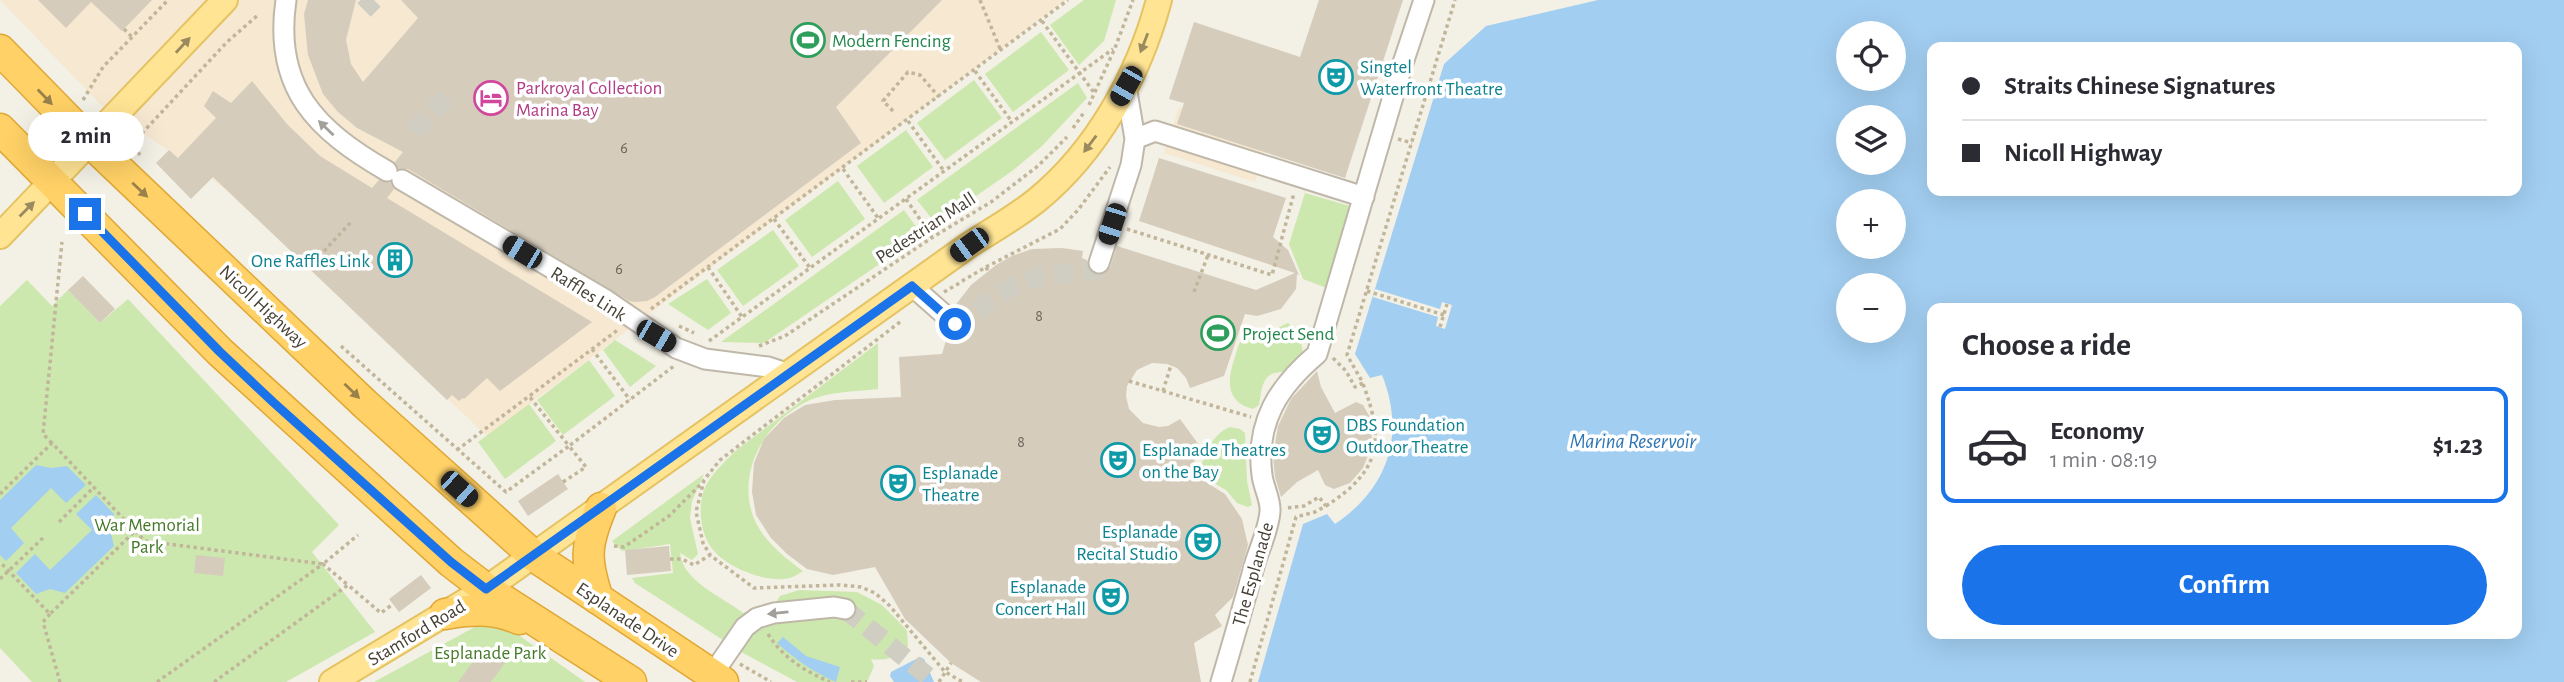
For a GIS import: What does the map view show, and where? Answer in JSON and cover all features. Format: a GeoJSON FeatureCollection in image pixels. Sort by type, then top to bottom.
{"type":"FeatureCollection","features":[{"type":"Feature","properties":{"kind":"highway","name":"Nicoll Highway"},"geometry":{"type":"LineString","coordinates":[[0,50],[91,143],[365,404],[534,556]]}},
{"type":"Feature","properties":{"kind":"highway"},"geometry":{"type":"LineString","coordinates":[[0,129],[264,394],[451,562],[486,589],[631,682]]}},
{"type":"Feature","properties":{"kind":"highway"},"geometry":{"type":"LineString","coordinates":[[598,599],[588,565],[590,533],[601,508]]}},
{"type":"Feature","properties":{"kind":"highway","name":"Esplanade Drive"},"geometry":{"type":"LineString","coordinates":[[534,556],[717,678]]}},
{"type":"Feature","properties":{"kind":"highway"},"geometry":{"type":"LineString","coordinates":[[445,614],[490,610],[512,616],[567,641]]}},
{"type":"Feature","properties":{"kind":"main road"},"geometry":{"type":"LineString","coordinates":[[0,236],[225,0]]}},
{"type":"Feature","properties":{"kind":"main road","name":"Stamford Road"},"geometry":{"type":"LineString","coordinates":[[332,682],[486,589],[789,374],[920,294],[1036,201],[1067,172],[1093,141],[1126,86],[1159,0]]}},
{"type":"Feature","properties":{"kind":"street","name":"Raffles Link"},"geometry":{"type":"LineString","coordinates":[[286,0],[283,32],[291,77],[310,113],[339,141],[606,300],[676,348],[705,359],[768,367],[789,374]]}},
{"type":"Feature","properties":{"kind":"street"},"geometry":{"type":"LineString","coordinates":[[1317,354],[1424,0]]}},
{"type":"Feature","properties":{"kind":"street"},"geometry":{"type":"LineString","coordinates":[[1099,263],[1131,165],[1135,139],[1126,86]]}},
{"type":"Feature","properties":{"kind":"street"},"geometry":{"type":"LineString","coordinates":[[1135,139],[1155,131],[1364,197]]}},
{"type":"Feature","properties":{"kind":"street"},"geometry":{"type":"LineString","coordinates":[[920,294],[955,324]]}},
{"type":"Feature","properties":{"kind":"street","name":"The Esplanade"},"geometry":{"type":"LineString","coordinates":[[1221,682],[1270,510],[1260,460],[1266,421],[1276,397],[1289,380],[1317,354]]}},
{"type":"Feature","properties":{"kind":"street"},"geometry":{"type":"LineString","coordinates":[[717,678],[745,627],[757,618],[774,613],[834,607],[845,609]]}},
{"type":"Feature","properties":{"kind":"path"},"geometry":{"type":"LineString","coordinates":[[83,100],[103,67],[168,0]]}},
{"type":"Feature","properties":{"kind":"path"},"geometry":{"type":"LineString","coordinates":[[980,0],[1001,51]]}},
{"type":"Feature","properties":{"kind":"path"},"geometry":{"type":"LineString","coordinates":[[661,317],[649,311],[1068,0]]}},
{"type":"Feature","properties":{"kind":"path","name":"Pedestrian Mall"},"geometry":{"type":"LineString","coordinates":[[752,346],[763,346],[785,336],[933,237],[991,202],[1038,166],[1067,136],[1095,94],[1133,0]]}},
{"type":"Feature","properties":{"kind":"path"},"geometry":{"type":"LineString","coordinates":[[1250,682],[1296,517],[1315,512],[1344,494],[1358,481],[1375,447],[1377,428],[1363,383],[1347,355],[1455,0]]}},
{"type":"Feature","properties":{"kind":"path"},"geometry":{"type":"LineString","coordinates":[[146,163],[132,144],[227,43],[258,15]]}},
{"type":"Feature","properties":{"kind":"path"},"geometry":{"type":"LineString","coordinates":[[1042,21],[1095,94]]}},
{"type":"Feature","properties":{"kind":"path"},"geometry":{"type":"LineString","coordinates":[[124,29],[132,37]]}},
{"type":"Feature","properties":{"kind":"path"},"geometry":{"type":"LineString","coordinates":[[721,343],[709,341],[1115,48]]}},
{"type":"Feature","properties":{"kind":"path"},"geometry":{"type":"LineString","coordinates":[[975,71],[1012,122]]}},
{"type":"Feature","properties":{"kind":"path"},"geometry":{"type":"LineString","coordinates":[[893,111],[883,101],[908,72],[920,75],[939,97]]}},
{"type":"Feature","properties":{"kind":"path"},"geometry":{"type":"LineString","coordinates":[[908,121],[944,171]]}},
{"type":"Feature","properties":{"kind":"path"},"geometry":{"type":"LineString","coordinates":[[986,267],[1060,229],[1096,188],[1120,152],[1135,139]]}},
{"type":"Feature","properties":{"kind":"path"},"geometry":{"type":"LineString","coordinates":[[843,169],[878,219]]}},
{"type":"Feature","properties":{"kind":"path"},"geometry":{"type":"LineString","coordinates":[[1112,224],[1272,275],[1299,176]]}},
{"type":"Feature","properties":{"kind":"path"},"geometry":{"type":"LineString","coordinates":[[906,199],[933,237]]}},
{"type":"Feature","properties":{"kind":"path"},"geometry":{"type":"LineString","coordinates":[[774,219],[810,268]]}},
{"type":"Feature","properties":{"kind":"path"},"geometry":{"type":"LineString","coordinates":[[324,251],[351,222]]}},
{"type":"Feature","properties":{"kind":"path"},"geometry":{"type":"LineString","coordinates":[[62,242],[43,434],[51,443],[145,541],[323,564],[381,613],[393,604]]}},
{"type":"Feature","properties":{"kind":"path"},"geometry":{"type":"LineString","coordinates":[[1194,292],[1208,255]]}},
{"type":"Feature","properties":{"kind":"path"},"geometry":{"type":"LineString","coordinates":[[708,267],[742,317]]}},
{"type":"Feature","properties":{"kind":"path"},"geometry":{"type":"LineString","coordinates":[[612,546],[624,547],[669,516],[720,460],[920,294],[962,281]]}},
{"type":"Feature","properties":{"kind":"path"},"geometry":{"type":"LineString","coordinates":[[1367,291],[1444,314]]}},
{"type":"Feature","properties":{"kind":"path"},"geometry":{"type":"LineString","coordinates":[[1440,327],[1447,304]]}},
{"type":"Feature","properties":{"kind":"path"},"geometry":{"type":"LineString","coordinates":[[673,323],[697,335]]}},
{"type":"Feature","properties":{"kind":"path"},"geometry":{"type":"LineString","coordinates":[[457,450],[621,328]]}},
{"type":"Feature","properties":{"kind":"path"},"geometry":{"type":"LineString","coordinates":[[332,338],[506,492],[674,367],[671,361]]}},
{"type":"Feature","properties":{"kind":"path"},"geometry":{"type":"LineString","coordinates":[[592,349],[630,400]]}},
{"type":"Feature","properties":{"kind":"path"},"geometry":{"type":"LineString","coordinates":[[1317,354],[1333,358],[1346,371],[1355,387],[1363,383]]}},
{"type":"Feature","properties":{"kind":"path"},"geometry":{"type":"LineString","coordinates":[[1163,391],[1171,365]]}},
{"type":"Feature","properties":{"kind":"path"},"geometry":{"type":"LineString","coordinates":[[1129,381],[1266,421]]}},
{"type":"Feature","properties":{"kind":"path"},"geometry":{"type":"LineString","coordinates":[[529,396],[586,467],[563,482]]}},
{"type":"Feature","properties":{"kind":"path"},"geometry":{"type":"LineString","coordinates":[[0,494],[51,443]]}},
{"type":"Feature","properties":{"kind":"path"},"geometry":{"type":"LineString","coordinates":[[670,559],[682,559],[694,565],[710,555],[703,543],[696,512],[704,480]]}},
{"type":"Feature","properties":{"kind":"path"},"geometry":{"type":"LineString","coordinates":[[59,522],[94,488]]}},
{"type":"Feature","properties":{"kind":"path"},"geometry":{"type":"LineString","coordinates":[[1270,510],[1304,506],[1319,497],[1326,506]]}},
{"type":"Feature","properties":{"kind":"path"},"geometry":{"type":"LineString","coordinates":[[60,682],[43,622],[135,531]]}},
{"type":"Feature","properties":{"kind":"path"},"geometry":{"type":"LineString","coordinates":[[157,682],[323,564],[358,535]]}},
{"type":"Feature","properties":{"kind":"path"},"geometry":{"type":"LineString","coordinates":[[0,579],[45,536]]}},
{"type":"Feature","properties":{"kind":"path"},"geometry":{"type":"LineString","coordinates":[[0,562],[50,614]]}},
{"type":"Feature","properties":{"kind":"path"},"geometry":{"type":"LineString","coordinates":[[214,682],[348,585]]}},
{"type":"Feature","properties":{"kind":"path"},"geometry":{"type":"LineString","coordinates":[[763,626],[775,645],[797,664],[830,682]]}},
{"type":"Feature","properties":{"kind":"path"},"geometry":{"type":"LineString","coordinates":[[939,682],[951,663]]}},
{"type":"Feature","properties":{"kind":"path"},"geometry":{"type":"LineString","coordinates":[[945,672],[963,682]]}},
{"type":"Feature","properties":{"kind":"path"},"geometry":{"type":"LineString","coordinates":[[851,682],[865,682]]}},
{"type":"Feature","properties":{"kind":"shaded area"},"geometry":{"type":"Polygon","coordinates":[[[0,0],[1066,0],[487,436],[224,188],[100,104],[0,0]]]}},
{"type":"Feature","properties":{"kind":"shaded area"},"geometry":{"type":"Polygon","coordinates":[[[1179,107],[1270,136],[1255,182],[1164,153],[1179,107]]]}},
{"type":"Feature","properties":{"kind":"green space"},"geometry":{"type":"Polygon","coordinates":[[[1084,0],[1116,0],[1104,41],[1079,65],[1050,25],[1084,0]]]}},
{"type":"Feature","properties":{"kind":"green space"},"geometry":{"type":"Polygon","coordinates":[[[1041,32],[1069,70],[1013,112],[985,74],[1041,32]]]}},
{"type":"Feature","properties":{"kind":"green space"},"geometry":{"type":"Polygon","coordinates":[[[974,80],[1002,118],[945,160],[917,123],[974,80]]]}},
{"type":"Feature","properties":{"kind":"green space"},"geometry":{"type":"Polygon","coordinates":[[[1078,83],[1087,98],[1042,146],[1012,171],[936,224],[917,200],[1078,83]]]}},
{"type":"Feature","properties":{"kind":"green space"},"geometry":{"type":"Polygon","coordinates":[[[906,130],[933,167],[884,203],[857,166],[906,130]]]}},
{"type":"Feature","properties":{"kind":"green space"},"geometry":{"type":"Polygon","coordinates":[[[838,181],[865,219],[812,257],[785,220],[838,181]]]}},
{"type":"Feature","properties":{"kind":"green space"},"geometry":{"type":"Polygon","coordinates":[[[1305,193],[1353,207],[1327,288],[1303,279],[1289,244],[1305,193]]]}},
{"type":"Feature","properties":{"kind":"green space"},"geometry":{"type":"Polygon","coordinates":[[[904,210],[922,235],[764,343],[721,342],[904,210]]]}},
{"type":"Feature","properties":{"kind":"green space"},"geometry":{"type":"Polygon","coordinates":[[[773,230],[799,266],[743,306],[717,270],[773,230]]]}},
{"type":"Feature","properties":{"kind":"green space"},"geometry":{"type":"Polygon","coordinates":[[[707,279],[731,313],[708,330],[668,304],[707,279]]]}},
{"type":"Feature","properties":{"kind":"green space","name":"War Memorial Park"},"geometry":{"type":"Polygon","coordinates":[[[27,280],[52,306],[68,290],[100,323],[128,299],[339,525],[312,552],[375,632],[286,682],[32,682],[0,648],[0,306],[27,280]]]}},
{"type":"Feature","properties":{"kind":"green space"},"geometry":{"type":"Polygon","coordinates":[[[1288,323],[1297,333],[1302,346],[1303,353],[1298,365],[1267,378],[1259,405],[1253,409],[1243,405],[1232,394],[1230,387],[1231,371],[1240,342],[1249,334],[1274,331],[1288,323]]]}},
{"type":"Feature","properties":{"kind":"green space"},"geometry":{"type":"Polygon","coordinates":[[[615,340],[656,366],[630,387],[603,350],[615,340]]]}},
{"type":"Feature","properties":{"kind":"green space"},"geometry":{"type":"Polygon","coordinates":[[[878,343],[878,389],[831,394],[804,403],[777,423],[758,450],[752,466],[749,499],[757,525],[774,547],[803,571],[789,578],[764,578],[725,560],[711,547],[702,527],[701,504],[709,480],[734,452],[878,343]]]}},
{"type":"Feature","properties":{"kind":"green space"},"geometry":{"type":"Polygon","coordinates":[[[589,360],[615,396],[563,435],[537,400],[589,360]]]}},
{"type":"Feature","properties":{"kind":"green space"},"geometry":{"type":"Polygon","coordinates":[[[529,404],[556,441],[505,479],[478,442],[529,404]]]}},
{"type":"Feature","properties":{"kind":"green space"},"geometry":{"type":"Polygon","coordinates":[[[1230,427],[1245,433],[1247,481],[1252,505],[1248,507],[1237,503],[1226,490],[1198,474],[1213,440],[1230,427]]]}},
{"type":"Feature","properties":{"kind":"green space"},"geometry":{"type":"Polygon","coordinates":[[[704,474],[692,501],[690,518],[698,554],[692,560],[680,553],[688,572],[696,581],[743,613],[776,602],[780,596],[799,590],[857,592],[882,605],[900,623],[907,631],[908,646],[891,658],[871,659],[874,666],[867,682],[797,682],[743,653],[635,583],[632,578],[673,573],[670,544],[622,551],[612,541],[704,474]]]}},
{"type":"Feature","properties":{"kind":"green space","name":"Esplanade Park"},"geometry":{"type":"Polygon","coordinates":[[[493,617],[585,682],[374,682],[493,617]]]}},
{"type":"Feature","properties":{"kind":"water","name":"Marina Reservoir"},"geometry":{"type":"Polygon","coordinates":[[[1598,0],[2564,0],[2564,682],[1258,682],[1303,524],[1327,514],[1335,524],[1353,510],[1368,494],[1387,458],[1392,439],[1389,397],[1382,375],[1370,378],[1355,354],[1444,64],[1486,26],[1598,0]]]}},
{"type":"Feature","properties":{"kind":"water"},"geometry":{"type":"Polygon","coordinates":[[[36,465],[51,468],[67,466],[86,485],[66,503],[51,488],[11,528],[24,543],[6,561],[0,555],[0,500],[36,465]]]}},
{"type":"Feature","properties":{"kind":"water"},"geometry":{"type":"Polygon","coordinates":[[[96,495],[114,514],[110,530],[114,546],[65,593],[50,589],[36,594],[16,573],[35,554],[50,570],[92,530],[76,514],[96,495]]]}},
{"type":"Feature","properties":{"kind":"water"},"geometry":{"type":"Polygon","coordinates":[[[783,637],[806,656],[840,667],[836,682],[812,670],[784,649],[777,643],[783,637]]]}},
{"type":"Feature","properties":{"kind":"water"},"geometry":{"type":"Polygon","coordinates":[[[920,657],[924,659],[934,682],[894,682],[890,676],[891,672],[920,657]]]}},
{"type":"Feature","properties":{"kind":"pier"},"geometry":{"type":"Polygon","coordinates":[[[1375,289],[1440,309],[1442,302],[1452,305],[1445,329],[1436,326],[1438,317],[1373,297],[1375,289]]]}},
{"type":"Feature","properties":{"kind":"building"},"geometry":{"type":"Polygon","coordinates":[[[38,0],[152,0],[122,31],[91,2],[66,28],[38,0]]]}},
{"type":"Feature","properties":{"kind":"building"},"geometry":{"type":"Polygon","coordinates":[[[308,0],[356,0],[346,40],[351,64],[363,82],[418,18],[401,0],[942,0],[836,107],[861,143],[655,297],[635,302],[629,301],[408,169],[399,169],[395,162],[403,152],[357,128],[338,112],[323,94],[308,55],[304,14],[308,0]]]}},
{"type":"Feature","properties":{"kind":"building"},"geometry":{"type":"Polygon","coordinates":[[[1319,0],[1403,0],[1345,178],[1177,124],[1184,103],[1169,99],[1194,22],[1300,57],[1319,0]]]}},
{"type":"Feature","properties":{"kind":"building","name":"One Raffles Link"},"geometry":{"type":"Polygon","coordinates":[[[252,81],[287,124],[320,156],[372,188],[379,180],[390,182],[394,189],[387,198],[592,322],[500,391],[487,378],[464,399],[459,401],[452,395],[447,400],[213,177],[191,199],[156,163],[169,150],[178,158],[216,118],[204,106],[213,91],[231,103],[252,81]]]}},
{"type":"Feature","properties":{"kind":"building"},"geometry":{"type":"Polygon","coordinates":[[[1159,158],[1286,198],[1273,237],[1288,250],[1299,275],[1297,274],[1296,289],[1281,309],[1257,316],[1245,314],[1224,376],[1190,388],[1177,368],[1152,363],[1137,370],[1127,386],[1129,409],[1143,423],[1159,427],[1168,426],[1180,419],[1199,445],[1191,473],[1225,494],[1242,519],[1248,545],[1233,597],[1215,615],[1222,626],[1194,643],[1201,682],[981,682],[951,663],[905,619],[875,567],[833,575],[807,569],[787,554],[771,538],[756,515],[752,492],[754,463],[764,439],[784,418],[805,405],[835,400],[901,397],[899,357],[942,354],[948,334],[960,335],[967,327],[966,319],[954,307],[971,285],[1012,256],[1032,249],[1062,248],[1083,251],[1082,258],[1087,260],[1089,271],[1101,275],[1110,267],[1117,246],[1256,290],[1295,273],[1139,221],[1159,158]]]}},
{"type":"Feature","properties":{"kind":"building"},"geometry":{"type":"Polygon","coordinates":[[[83,276],[115,309],[100,323],[68,290],[83,276]]]}},
{"type":"Feature","properties":{"kind":"building","name":"DBS Foundation Outdoor Theatre"},"geometry":{"type":"Polygon","coordinates":[[[1317,371],[1321,387],[1335,413],[1356,402],[1363,405],[1371,419],[1372,445],[1363,468],[1350,483],[1334,489],[1329,487],[1325,485],[1318,470],[1297,482],[1281,497],[1273,456],[1278,426],[1291,399],[1317,371]]]}},
{"type":"Feature","properties":{"kind":"building"},"geometry":{"type":"Polygon","coordinates":[[[558,474],[568,489],[528,516],[518,501],[558,474]]]}},
{"type":"Feature","properties":{"kind":"building"},"geometry":{"type":"Polygon","coordinates":[[[669,546],[671,571],[627,575],[625,550],[669,546]]]}},
{"type":"Feature","properties":{"kind":"building"},"geometry":{"type":"Polygon","coordinates":[[[196,555],[225,558],[223,576],[194,573],[196,555]]]}},
{"type":"Feature","properties":{"kind":"building"},"geometry":{"type":"Polygon","coordinates":[[[421,575],[431,588],[399,612],[389,599],[421,575]]]}},
{"type":"Feature","properties":{"kind":"building"},"geometry":{"type":"Polygon","coordinates":[[[484,647],[505,663],[491,682],[458,682],[484,647]]]}},
{"type":"Feature","properties":{"kind":"tunnel"},"geometry":{"type":"LineString","coordinates":[[364,10],[374,0]]}},
{"type":"Feature","properties":{"kind":"tunnel"},"geometry":{"type":"LineString","coordinates":[[413,132],[450,94]]}},
{"type":"Feature","properties":{"kind":"tunnel"},"geometry":{"type":"LineString","coordinates":[[955,324],[957,327],[995,297],[1020,283],[1048,275],[1096,271],[1099,263]]}},
{"type":"Feature","properties":{"kind":"tunnel"},"geometry":{"type":"LineString","coordinates":[[845,609],[935,682]]}},
{"type":"Feature","properties":{"kind":"place","name":"Modern Fencing"},"geometry":{"type":"Point","coordinates":[808,40]}},
{"type":"Feature","properties":{"kind":"place","name":"Singtel Waterfront Theatre"},"geometry":{"type":"Point","coordinates":[1336,77]}},
{"type":"Feature","properties":{"kind":"place","name":"Parkroyal Collection Marina Bay"},"geometry":{"type":"Point","coordinates":[491,98]}},
{"type":"Feature","properties":{"kind":"place","name":"One Raffles Link"},"geometry":{"type":"Point","coordinates":[395,260]}},
{"type":"Feature","properties":{"kind":"place","name":"Project Send"},"geometry":{"type":"Point","coordinates":[1218,333]}},
{"type":"Feature","properties":{"kind":"place","name":"DBS Foundation Outdoor Theatre"},"geometry":{"type":"Point","coordinates":[1322,435]}},
{"type":"Feature","properties":{"kind":"place","name":"Esplanade Theatres on the Bay"},"geometry":{"type":"Point","coordinates":[1118,460]}},
{"type":"Feature","properties":{"kind":"place","name":"Esplanade Theatre"},"geometry":{"type":"Point","coordinates":[898,483]}},
{"type":"Feature","properties":{"kind":"place","name":"Esplanade Recital Studio"},"geometry":{"type":"Point","coordinates":[1203,542]}},
{"type":"Feature","properties":{"kind":"place","name":"Esplanade Concert Hall"},"geometry":{"type":"Point","coordinates":[1111,597]}},
{"type":"Feature","properties":{"kind":"route"},"geometry":{"type":"LineString","coordinates":[[85,214],[220,352],[273,402],[451,562],[486,589],[912,286],[955,324]]}}]}
